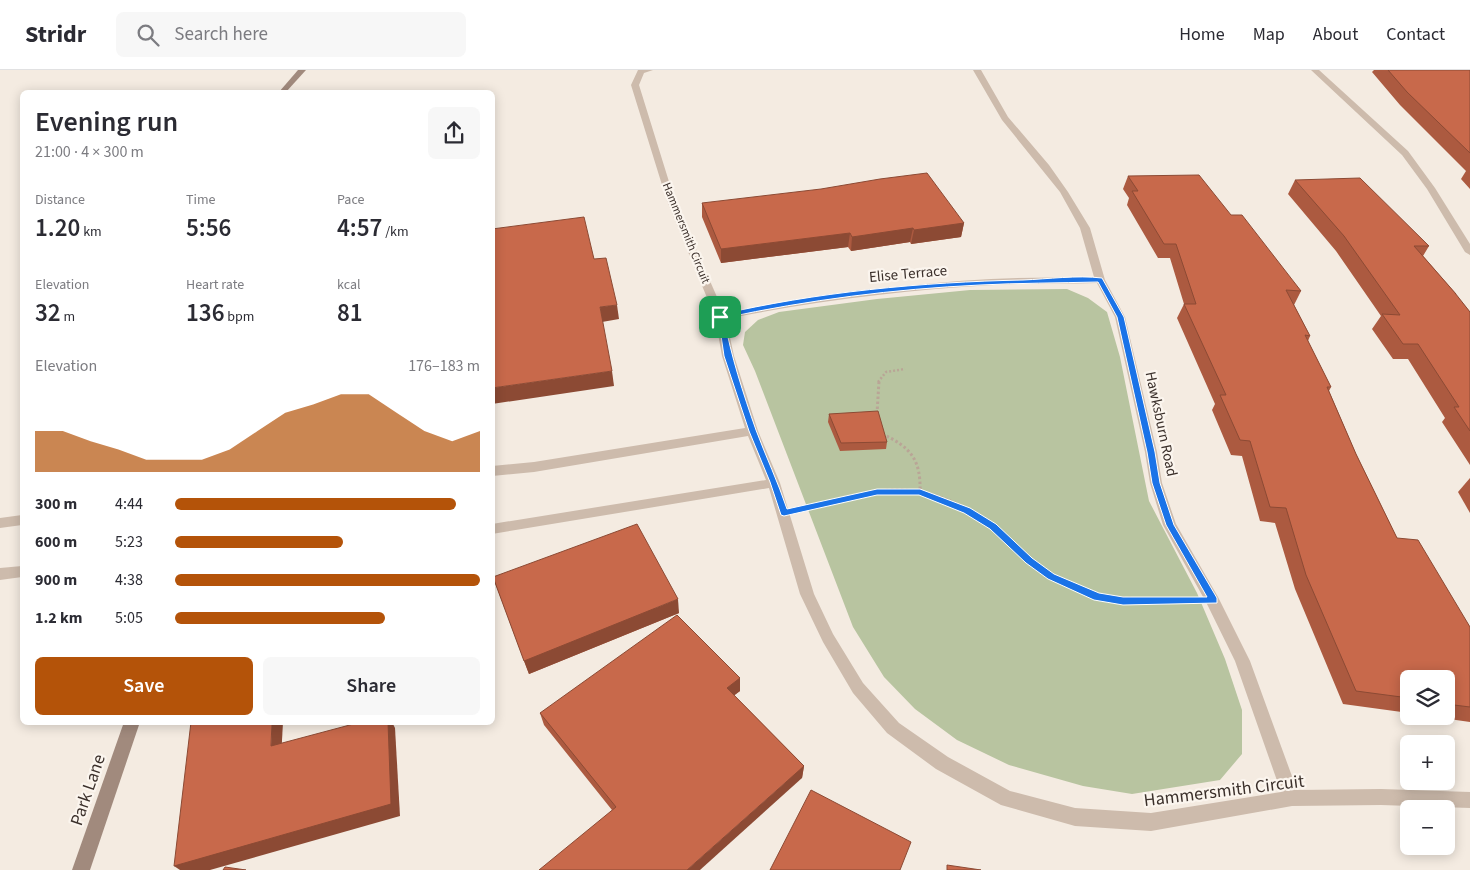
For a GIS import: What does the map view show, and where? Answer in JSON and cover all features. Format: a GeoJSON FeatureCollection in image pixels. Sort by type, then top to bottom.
{"type":"FeatureCollection","features":[{"type":"Feature","properties":{"kind":"street"},"geometry":{"type":"LineString","coordinates":[[284,90],[302,70]]}},
{"type":"Feature","properties":{"kind":"street","name":"Hammersmith Circuit"},"geometry":{"type":"LineString","coordinates":[[649,70],[641,72],[635,85],[670,201],[720,317],[728,356],[752,431],[774,482],[807,594],[828,638],[858,688],[893,728],[942,763],[1007,799],[1075,816],[1151,822],[1292,798],[1381,797],[1470,800]]}},
{"type":"Feature","properties":{"kind":"street","name":"Hawksburn Road"},"geometry":{"type":"LineString","coordinates":[[977,70],[1005,118],[1046,167],[1064,192],[1085,228],[1100,280],[1120,317],[1149,442],[1156,483],[1170,525],[1214,601],[1242,661],[1292,798]]}},
{"type":"Feature","properties":{"kind":"street"},"geometry":{"type":"LineString","coordinates":[[1315,70],[1405,153],[1431,188],[1470,252]]}},
{"type":"Feature","properties":{"kind":"street","name":"Elise Terrace"},"geometry":{"type":"LineString","coordinates":[[720,317],[781,304],[858,294],[979,283],[1100,280]]}},
{"type":"Feature","properties":{"kind":"street"},"geometry":{"type":"LineString","coordinates":[[495,471],[534,467],[752,431]]}},
{"type":"Feature","properties":{"kind":"street"},"geometry":{"type":"LineString","coordinates":[[495,528],[774,482]]}},
{"type":"Feature","properties":{"kind":"street"},"geometry":{"type":"LineString","coordinates":[[0,522],[20,520]]}},
{"type":"Feature","properties":{"kind":"street"},"geometry":{"type":"LineString","coordinates":[[0,574],[20,572]]}},
{"type":"Feature","properties":{"kind":"street","name":"Park Lane"},"geometry":{"type":"LineString","coordinates":[[81,870],[131,725]]}},
{"type":"Feature","properties":{"kind":"path"},"geometry":{"type":"LineString","coordinates":[[877,418],[878,382],[886,372],[905,369]]}},
{"type":"Feature","properties":{"kind":"path"},"geometry":{"type":"LineString","coordinates":[[879,426],[881,434],[900,441],[919,465],[921,478],[920,492]]}},
{"type":"Feature","properties":{"kind":"path"},"geometry":{"type":"LineString","coordinates":[[784,513],[877,492],[920,492],[974,514],[993,526],[1029,560],[1051,577],[1098,597],[1123,601],[1214,601]]}},
{"type":"Feature","properties":{"kind":"green space"},"geometry":{"type":"Polygon","coordinates":[[[1067,289],[1088,298],[1107,312],[1120,357],[1149,501],[1197,593],[1225,659],[1242,710],[1242,754],[1220,780],[1132,794],[1083,786],[1009,765],[957,740],[915,709],[884,677],[853,627],[755,371],[743,345],[745,332],[758,320],[779,312],[877,299],[970,290],[1067,289]]]}},
{"type":"Feature","properties":{"kind":"building"},"geometry":{"type":"Polygon","coordinates":[[[1388,70],[1470,70],[1470,153],[1407,92],[1388,70]]]}},
{"type":"Feature","properties":{"kind":"building"},"geometry":{"type":"Polygon","coordinates":[[[927,173],[964,223],[852,237],[850,233],[721,249],[702,203],[821,189],[927,173]]]}},
{"type":"Feature","properties":{"kind":"building"},"geometry":{"type":"Polygon","coordinates":[[[1199,175],[1231,215],[1242,215],[1301,291],[1286,290],[1310,336],[1305,335],[1331,387],[1327,387],[1356,454],[1397,538],[1418,540],[1470,627],[1470,707],[1455,705],[1455,670],[1400,670],[1400,697],[1356,691],[1306,575],[1286,508],[1270,507],[1250,441],[1240,440],[1220,395],[1226,395],[1184,304],[1196,304],[1176,244],[1164,244],[1132,191],[1138,191],[1128,176],[1199,175]]]}},
{"type":"Feature","properties":{"kind":"building"},"geometry":{"type":"Polygon","coordinates":[[[1360,178],[1429,246],[1414,246],[1470,312],[1470,431],[1454,407],[1459,407],[1418,344],[1403,344],[1382,314],[1400,315],[1344,236],[1295,180],[1360,178]]]}},
{"type":"Feature","properties":{"kind":"building"},"geometry":{"type":"Polygon","coordinates":[[[584,217],[594,259],[606,258],[617,305],[600,307],[612,371],[495,388],[495,229],[584,217]]]}},
{"type":"Feature","properties":{"kind":"building"},"geometry":{"type":"Polygon","coordinates":[[[878,411],[887,442],[841,443],[829,414],[878,411]]]}},
{"type":"Feature","properties":{"kind":"building"},"geometry":{"type":"Polygon","coordinates":[[[637,524],[678,599],[524,661],[495,582],[495,576],[637,524]]]}},
{"type":"Feature","properties":{"kind":"building"},"geometry":{"type":"Polygon","coordinates":[[[677,615],[740,678],[727,688],[804,766],[687,870],[539,870],[616,807],[540,713],[677,615]]]}},
{"type":"Feature","properties":{"kind":"building"},"geometry":{"type":"Polygon","coordinates":[[[191,725],[272,725],[271,746],[350,725],[388,725],[391,804],[174,866],[191,725]]]}},
{"type":"Feature","properties":{"kind":"building"},"geometry":{"type":"Polygon","coordinates":[[[811,790],[911,842],[900,870],[770,870],[811,790]]]}},
{"type":"Feature","properties":{"kind":"building"},"geometry":{"type":"Polygon","coordinates":[[[947,865],[981,870],[947,870],[947,865]]]}},
{"type":"Feature","properties":{"kind":"building"},"geometry":{"type":"Polygon","coordinates":[[[225,867],[246,870],[223,870],[225,867]]]}},
{"type":"Feature","properties":{"kind":"route"},"geometry":{"type":"LineString","coordinates":[[1100,280],[1120,317],[1151,452],[1156,483],[1170,525],[1214,601],[1123,601],[1098,597],[1051,577],[1029,560],[993,526],[967,511],[920,492],[877,492],[784,513],[774,482],[752,431],[728,356],[720,317],[781,304],[858,294],[979,283],[1100,280]]}}]}
